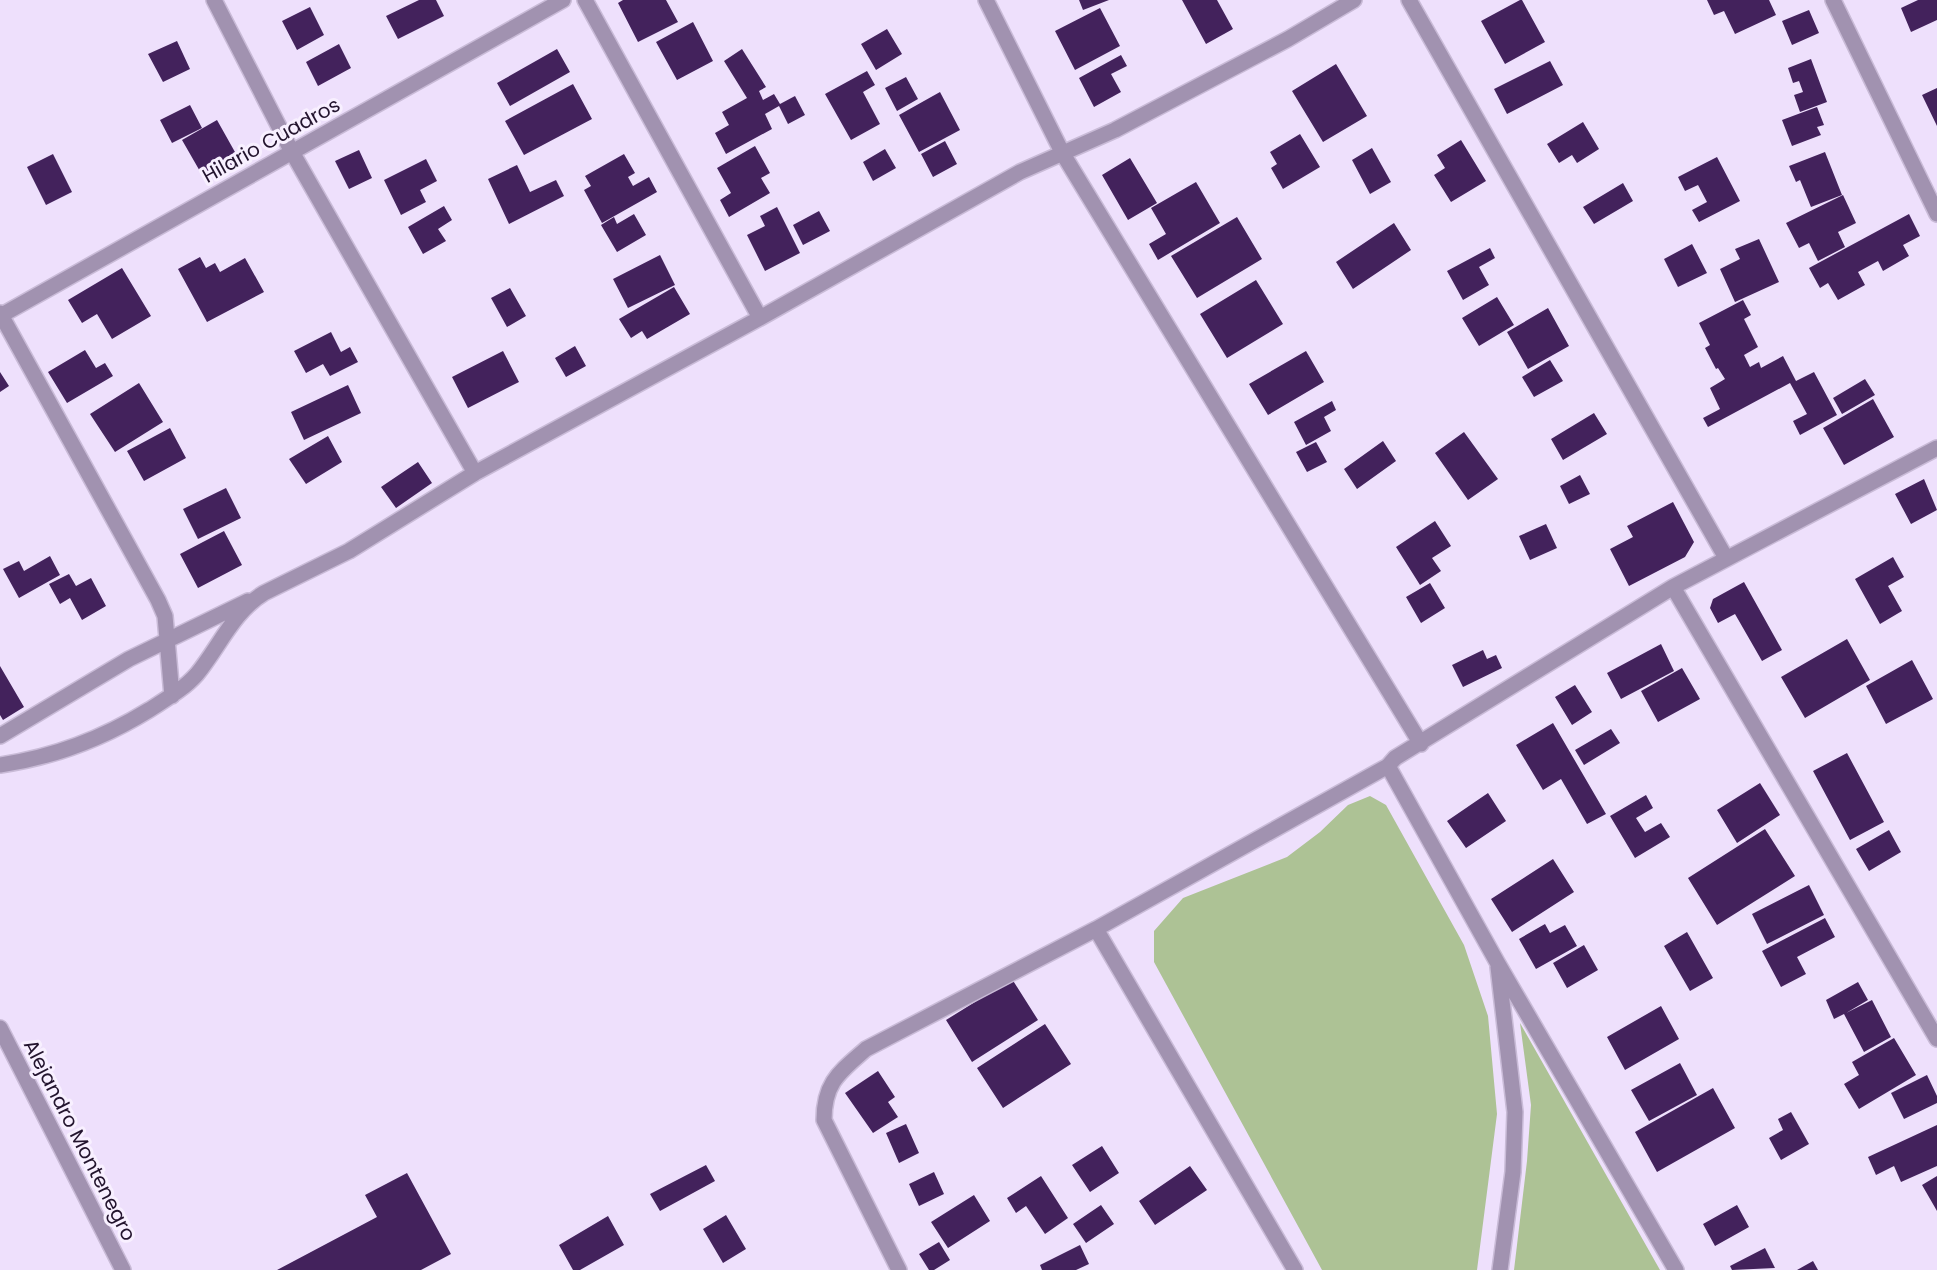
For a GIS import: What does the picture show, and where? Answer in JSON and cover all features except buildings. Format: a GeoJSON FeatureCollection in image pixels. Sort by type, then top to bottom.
{"type":"FeatureCollection","features":[{"type":"Feature","properties":{"kind":"street"},"geometry":{"type":"LineString","coordinates":[[214,0],[292,152],[475,473]]}},
{"type":"Feature","properties":{"kind":"street","name":"Hilario Cuadros"},"geometry":{"type":"LineString","coordinates":[[0,315],[563,0]]}},
{"type":"Feature","properties":{"kind":"street"},"geometry":{"type":"LineString","coordinates":[[585,0],[760,318]]}},
{"type":"Feature","properties":{"kind":"street"},"geometry":{"type":"LineString","coordinates":[[986,0],[1063,154],[1421,744]]}},
{"type":"Feature","properties":{"kind":"street"},"geometry":{"type":"LineString","coordinates":[[0,736],[129,659],[349,551],[475,473],[760,318],[1020,172],[1063,154],[1288,39],[1354,0]]}},
{"type":"Feature","properties":{"kind":"street"},"geometry":{"type":"LineString","coordinates":[[1409,0],[1726,558]]}},
{"type":"Feature","properties":{"kind":"street"},"geometry":{"type":"LineString","coordinates":[[1833,0],[1937,214]]}},
{"type":"Feature","properties":{"kind":"street"},"geometry":{"type":"LineString","coordinates":[[0,315],[158,600],[165,616],[172,696]]}},
{"type":"Feature","properties":{"kind":"street"},"geometry":{"type":"LineString","coordinates":[[899,1270],[824,1120],[824,1100],[835,1076],[866,1049],[1096,929],[1388,766],[1395,758],[1673,587],[1937,448]]}},
{"type":"Feature","properties":{"kind":"street"},"geometry":{"type":"LineString","coordinates":[[1673,587],[1937,1039]]}},
{"type":"Feature","properties":{"kind":"street"},"geometry":{"type":"LineString","coordinates":[[0,765],[40,759],[92,741],[114,732],[172,696],[195,676],[237,617],[254,599],[264,593]]}},
{"type":"Feature","properties":{"kind":"street"},"geometry":{"type":"LineString","coordinates":[[1388,766],[1497,962],[1676,1270]]}},
{"type":"Feature","properties":{"kind":"street"},"geometry":{"type":"LineString","coordinates":[[1096,929],[1295,1270]]}},
{"type":"Feature","properties":{"kind":"street"},"geometry":{"type":"LineString","coordinates":[[1497,962],[1515,1112],[1513,1172],[1500,1270]]}},
{"type":"Feature","properties":{"kind":"street","name":"Alejandro Montenegro"},"geometry":{"type":"LineString","coordinates":[[0,1028],[123,1270]]}},
{"type":"Feature","properties":{"kind":"green space"},"geometry":{"type":"Polygon","coordinates":[[[1370,796],[1386,805],[1464,945],[1488,1016],[1497,1114],[1477,1270],[1322,1270],[1154,962],[1154,931],[1183,898],[1287,857],[1320,832],[1348,805],[1370,796]]]}},
{"type":"Feature","properties":{"kind":"green space"},"geometry":{"type":"Polygon","coordinates":[[[1520,1023],[1660,1270],[1514,1270],[1531,1105],[1520,1023]]]}}]}
